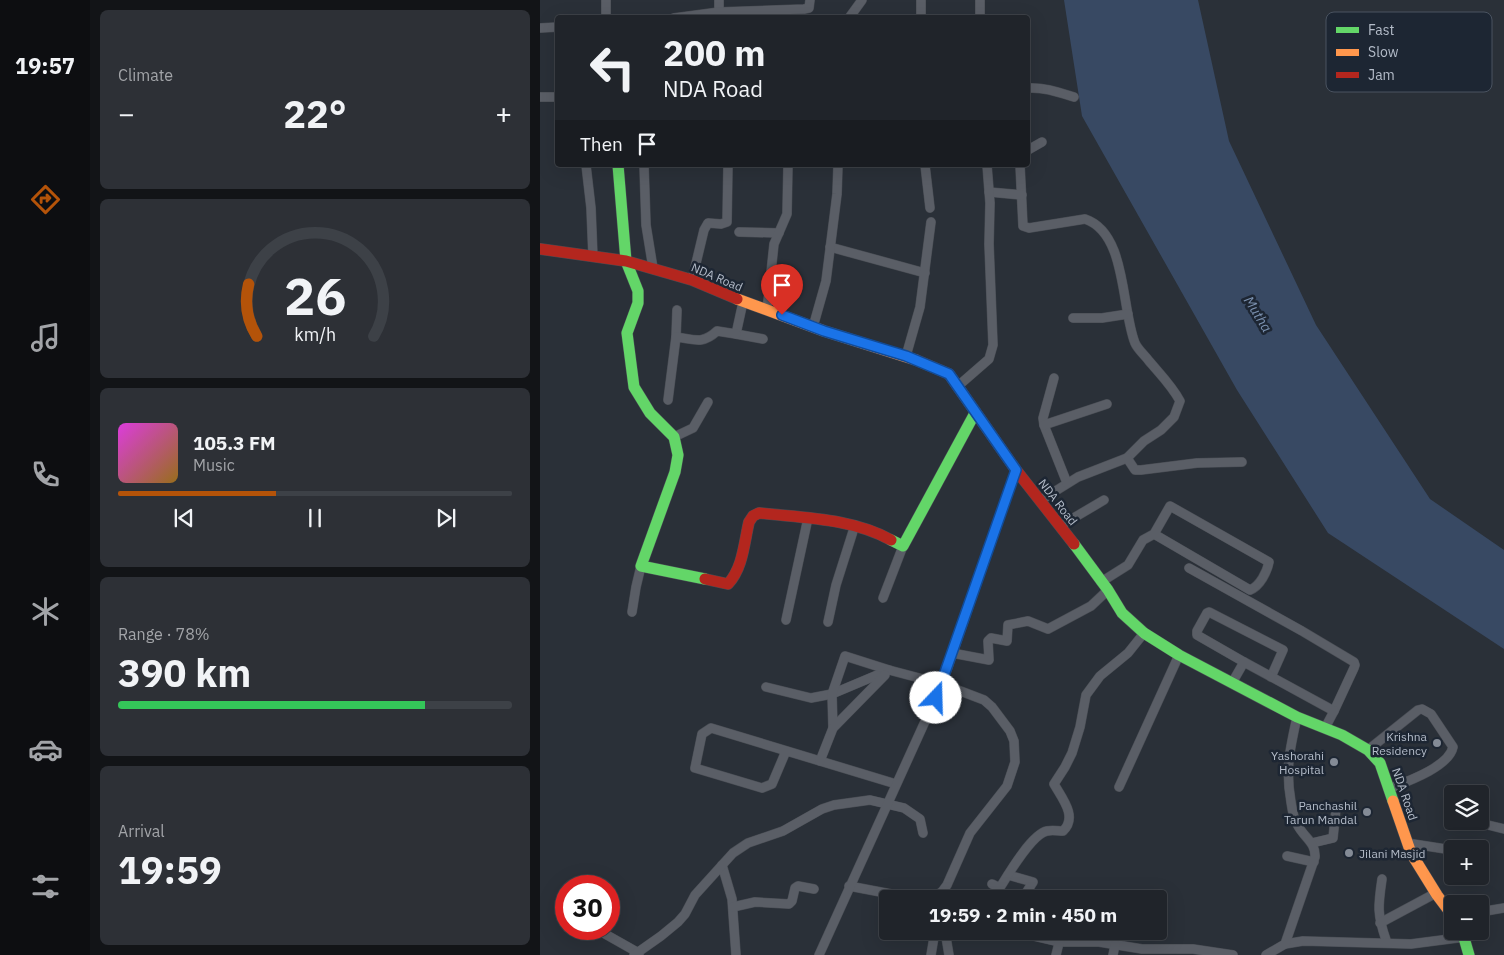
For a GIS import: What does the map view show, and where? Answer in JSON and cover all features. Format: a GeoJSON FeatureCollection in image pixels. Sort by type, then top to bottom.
{"type":"FeatureCollection","features":[{"type":"Feature","properties":{"kind":"main road"},"geometry":{"type":"LineString","coordinates":[[618,167],[626,262],[638,292],[638,303],[627,333],[634,387],[650,413],[674,437],[678,455],[675,472],[642,566],[728,584],[733,580],[737,569],[749,522],[753,516],[759,513],[855,525],[881,534],[903,546],[975,413]]}},
{"type":"Feature","properties":{"kind":"main road","name":"NDA Road"},"geometry":{"type":"LineString","coordinates":[[540,249],[653,268],[692,280],[743,302],[906,356],[949,374],[1016,470],[1041,500],[1122,613],[1144,633],[1179,655],[1297,717],[1325,728],[1368,750],[1380,763],[1398,819],[1415,860],[1444,904]]}},
{"type":"Feature","properties":{"kind":"main road"},"geometry":{"type":"LineString","coordinates":[[1465,940],[1469,955]]}},
{"type":"Feature","properties":{"kind":"street"},"geometry":{"type":"LineString","coordinates":[[606,0],[606,15]]}},
{"type":"Feature","properties":{"kind":"street"},"geometry":{"type":"LineString","coordinates":[[719,0],[719,12]]}},
{"type":"Feature","properties":{"kind":"street"},"geometry":{"type":"LineString","coordinates":[[696,15],[719,12],[804,9],[809,8],[810,0]]}},
{"type":"Feature","properties":{"kind":"street"},"geometry":{"type":"LineString","coordinates":[[851,15],[862,0]]}},
{"type":"Feature","properties":{"kind":"street"},"geometry":{"type":"LineString","coordinates":[[921,0],[921,15]]}},
{"type":"Feature","properties":{"kind":"street"},"geometry":{"type":"LineString","coordinates":[[980,0],[980,15]]}},
{"type":"Feature","properties":{"kind":"street"},"geometry":{"type":"LineString","coordinates":[[540,28],[555,27]]}},
{"type":"Feature","properties":{"kind":"street"},"geometry":{"type":"LineString","coordinates":[[1030,88],[1045,88],[1074,96]]}},
{"type":"Feature","properties":{"kind":"street"},"geometry":{"type":"LineString","coordinates":[[540,98],[555,97]]}},
{"type":"Feature","properties":{"kind":"street"},"geometry":{"type":"LineString","coordinates":[[1030,149],[1042,142]]}},
{"type":"Feature","properties":{"kind":"street"},"geometry":{"type":"LineString","coordinates":[[586,167],[591,208],[593,257]]}},
{"type":"Feature","properties":{"kind":"street"},"geometry":{"type":"LineString","coordinates":[[644,167],[646,225],[653,268]]}},
{"type":"Feature","properties":{"kind":"street"},"geometry":{"type":"LineString","coordinates":[[692,280],[704,230],[708,223],[721,224],[728,222],[728,167]]}},
{"type":"Feature","properties":{"kind":"street"},"geometry":{"type":"LineString","coordinates":[[767,310],[774,244],[787,214],[788,167]]}},
{"type":"Feature","properties":{"kind":"street"},"geometry":{"type":"LineString","coordinates":[[813,326],[826,281],[838,167]]}},
{"type":"Feature","properties":{"kind":"street"},"geometry":{"type":"LineString","coordinates":[[925,167],[930,208]]}},
{"type":"Feature","properties":{"kind":"street"},"geometry":{"type":"LineString","coordinates":[[958,386],[990,358],[992,351],[987,167]]}},
{"type":"Feature","properties":{"kind":"street"},"geometry":{"type":"LineString","coordinates":[[1020,167],[1023,226],[1025,228],[1085,220],[1093,222],[1109,240],[1118,264],[1131,331],[1136,346],[1175,391],[1180,401],[1174,417],[1161,430],[1144,441],[1127,458],[1067,483],[1041,500]]}},
{"type":"Feature","properties":{"kind":"street"},"geometry":{"type":"LineString","coordinates":[[989,192],[1022,195]]}},
{"type":"Feature","properties":{"kind":"street"},"geometry":{"type":"LineString","coordinates":[[906,356],[920,307],[931,222]]}},
{"type":"Feature","properties":{"kind":"street"},"geometry":{"type":"LineString","coordinates":[[739,232],[779,233]]}},
{"type":"Feature","properties":{"kind":"street"},"geometry":{"type":"LineString","coordinates":[[830,247],[925,273]]}},
{"type":"Feature","properties":{"kind":"street"},"geometry":{"type":"LineString","coordinates":[[736,334],[743,302]]}},
{"type":"Feature","properties":{"kind":"street"},"geometry":{"type":"LineString","coordinates":[[668,400],[676,336],[677,310]]}},
{"type":"Feature","properties":{"kind":"street"},"geometry":{"type":"LineString","coordinates":[[1073,318],[1102,318],[1128,314]]}},
{"type":"Feature","properties":{"kind":"street"},"geometry":{"type":"LineString","coordinates":[[676,336],[705,340],[717,331],[764,338]]}},
{"type":"Feature","properties":{"kind":"street"},"geometry":{"type":"LineString","coordinates":[[1054,378],[1044,425],[1067,483]]}},
{"type":"Feature","properties":{"kind":"street"},"geometry":{"type":"LineString","coordinates":[[674,437],[693,428],[708,402]]}},
{"type":"Feature","properties":{"kind":"street"},"geometry":{"type":"LineString","coordinates":[[1044,425],[1107,404]]}},
{"type":"Feature","properties":{"kind":"street"},"geometry":{"type":"LineString","coordinates":[[1127,458],[1135,470],[1197,463],[1242,462]]}},
{"type":"Feature","properties":{"kind":"street"},"geometry":{"type":"LineString","coordinates":[[819,955],[942,684],[1016,470]]}},
{"type":"Feature","properties":{"kind":"street"},"geometry":{"type":"LineString","coordinates":[[1060,526],[1104,500]]}},
{"type":"Feature","properties":{"kind":"street"},"geometry":{"type":"LineString","coordinates":[[952,653],[989,660],[988,641],[991,638],[1007,641],[1008,625],[1028,621],[1048,628],[1091,606],[1104,586],[1128,565],[1144,540],[1154,534],[1170,506],[1269,562],[1268,568],[1258,585],[1250,590],[1154,534]]}},
{"type":"Feature","properties":{"kind":"street"},"geometry":{"type":"LineString","coordinates":[[786,620],[808,518]]}},
{"type":"Feature","properties":{"kind":"street"},"geometry":{"type":"LineString","coordinates":[[828,622],[836,585],[855,525]]}},
{"type":"Feature","properties":{"kind":"street"},"geometry":{"type":"LineString","coordinates":[[883,598],[903,546]]}},
{"type":"Feature","properties":{"kind":"street"},"geometry":{"type":"LineString","coordinates":[[632,612],[642,566]]}},
{"type":"Feature","properties":{"kind":"street"},"geometry":{"type":"LineString","coordinates":[[1189,568],[1354,662],[1354,668],[1325,728]]}},
{"type":"Feature","properties":{"kind":"street"},"geometry":{"type":"LineString","coordinates":[[1271,677],[1284,650],[1209,612],[1207,613],[1197,631],[1197,635],[1271,677],[1334,711]]}},
{"type":"Feature","properties":{"kind":"street"},"geometry":{"type":"LineString","coordinates":[[992,884],[998,887],[1028,845],[1042,833],[1046,831],[1063,831],[1068,826],[1070,820],[1067,806],[1054,784],[1072,752],[1080,726],[1086,695],[1100,676],[1128,653],[1144,633]]}},
{"type":"Feature","properties":{"kind":"street"},"geometry":{"type":"LineString","coordinates":[[1119,787],[1179,655]]}},
{"type":"Feature","properties":{"kind":"street"},"geometry":{"type":"LineString","coordinates":[[833,728],[832,694],[845,656],[942,684],[984,700],[992,707],[1010,731],[1014,741],[1015,762],[1003,793],[970,833],[951,876],[943,890]]}},
{"type":"Feature","properties":{"kind":"street"},"geometry":{"type":"LineString","coordinates":[[1232,683],[1244,662]]}},
{"type":"Feature","properties":{"kind":"street"},"geometry":{"type":"LineString","coordinates":[[766,687],[811,698],[832,694],[889,670]]}},
{"type":"Feature","properties":{"kind":"street"},"geometry":{"type":"LineString","coordinates":[[820,761],[833,728],[889,670]]}},
{"type":"Feature","properties":{"kind":"street"},"geometry":{"type":"LineString","coordinates":[[1368,750],[1418,710],[1422,709],[1432,714],[1453,747],[1452,752],[1443,762],[1390,795]]}},
{"type":"Feature","properties":{"kind":"street"},"geometry":{"type":"LineString","coordinates":[[1285,944],[1314,862],[1315,850],[1312,843],[1296,824],[1287,781],[1289,756],[1297,717]]}},
{"type":"Feature","properties":{"kind":"street"},"geometry":{"type":"LineString","coordinates":[[786,750],[772,784],[762,788],[695,768],[702,734],[712,728],[786,750],[896,784]]}},
{"type":"Feature","properties":{"kind":"street"},"geometry":{"type":"LineString","coordinates":[[614,940],[637,954],[678,922],[685,914],[695,895],[733,853],[748,843],[783,831],[822,809],[834,805],[870,800],[904,808],[920,819],[923,833]]}},
{"type":"Feature","properties":{"kind":"street"},"geometry":{"type":"LineString","coordinates":[[1312,843],[1333,838],[1336,809]]}},
{"type":"Feature","properties":{"kind":"street"},"geometry":{"type":"LineString","coordinates":[[1489,825],[1504,829]]}},
{"type":"Feature","properties":{"kind":"street"},"geometry":{"type":"LineString","coordinates":[[1408,843],[1444,849]]}},
{"type":"Feature","properties":{"kind":"street"},"geometry":{"type":"LineString","coordinates":[[1287,856],[1314,862]]}},
{"type":"Feature","properties":{"kind":"street"},"geometry":{"type":"LineString","coordinates":[[722,865],[733,907],[737,955]]}},
{"type":"Feature","properties":{"kind":"street"},"geometry":{"type":"LineString","coordinates":[[1008,875],[1033,882],[1028,890]]}},
{"type":"Feature","properties":{"kind":"street"},"geometry":{"type":"LineString","coordinates":[[1382,879],[1379,919],[1386,940]]}},
{"type":"Feature","properties":{"kind":"street"},"geometry":{"type":"LineString","coordinates":[[733,907],[755,902],[788,904],[792,901],[795,888],[798,886],[814,890]]}},
{"type":"Feature","properties":{"kind":"street"},"geometry":{"type":"LineString","coordinates":[[849,886],[879,892]]}},
{"type":"Feature","properties":{"kind":"street"},"geometry":{"type":"LineString","coordinates":[[1380,923],[1436,893]]}},
{"type":"Feature","properties":{"kind":"street"},"geometry":{"type":"LineString","coordinates":[[1489,910],[1504,908]]}},
{"type":"Feature","properties":{"kind":"street"},"geometry":{"type":"LineString","coordinates":[[931,955],[934,940]]}},
{"type":"Feature","properties":{"kind":"street"},"geometry":{"type":"LineString","coordinates":[[946,940],[949,955]]}},
{"type":"Feature","properties":{"kind":"street"},"geometry":{"type":"LineString","coordinates":[[1050,940],[1059,942],[1098,942],[1155,952],[1193,949],[1233,955]]}},
{"type":"Feature","properties":{"kind":"street"},"geometry":{"type":"LineString","coordinates":[[1266,955],[1285,944],[1313,941],[1410,944],[1445,940]]}},
{"type":"Feature","properties":{"kind":"street"},"geometry":{"type":"LineString","coordinates":[[1056,955],[1059,942]]}},
{"type":"Feature","properties":{"kind":"street"},"geometry":{"type":"LineString","coordinates":[[1113,955],[1115,945]]}},
{"type":"Feature","properties":{"kind":"water","name":"Mutha"},"geometry":{"type":"Polygon","coordinates":[[[1064,0],[1198,0],[1229,141],[1316,325],[1430,499],[1504,550],[1504,649],[1328,533],[1237,390],[1082,116],[1064,0]]]}},
{"type":"Feature","properties":{"kind":"traffic: fast"},"geometry":{"type":"LineString","coordinates":[[618,167],[626,261],[638,291],[638,303],[627,333],[634,387],[650,413],[674,437],[678,455],[675,472],[641,566],[705,579]]}},
{"type":"Feature","properties":{"kind":"traffic: fast"},"geometry":{"type":"LineString","coordinates":[[891,540],[903,546],[975,413]]}},
{"type":"Feature","properties":{"kind":"traffic: fast"},"geometry":{"type":"LineString","coordinates":[[1074,544],[1108,590],[1122,613],[1144,633],[1179,655],[1297,717],[1342,735],[1368,750],[1380,763],[1393,801]]}},
{"type":"Feature","properties":{"kind":"traffic: fast"},"geometry":{"type":"LineString","coordinates":[[1465,940],[1469,955]]}},
{"type":"Feature","properties":{"kind":"traffic: slow"},"geometry":{"type":"LineString","coordinates":[[737,299],[824,331],[916,360]]}},
{"type":"Feature","properties":{"kind":"traffic: slow"},"geometry":{"type":"LineString","coordinates":[[1393,801],[1411,853],[1444,904]]}},
{"type":"Feature","properties":{"kind":"traffic: jam"},"geometry":{"type":"LineString","coordinates":[[540,249],[626,261],[692,280],[737,299]]}},
{"type":"Feature","properties":{"kind":"traffic: jam"},"geometry":{"type":"LineString","coordinates":[[916,360],[949,374],[1016,470],[1074,544]]}},
{"type":"Feature","properties":{"kind":"traffic: jam"},"geometry":{"type":"LineString","coordinates":[[705,579],[728,584],[733,578],[740,563],[749,522],[753,516],[759,513],[844,523],[860,527],[891,540]]}},
{"type":"Feature","properties":{"kind":"place","name":"Krishna Residency"},"geometry":{"type":"Point","coordinates":[1437,743]}},
{"type":"Feature","properties":{"kind":"place","name":"Yashorahi Hospital"},"geometry":{"type":"Point","coordinates":[1334,762]}},
{"type":"Feature","properties":{"kind":"place","name":"Panchashil Tarun Mandal"},"geometry":{"type":"Point","coordinates":[1367,812]}},
{"type":"Feature","properties":{"kind":"place","name":"Jilani Masjid"},"geometry":{"type":"Point","coordinates":[1349,853]}},
{"type":"Feature","properties":{"kind":"route"},"geometry":{"type":"LineString","coordinates":[[782,315],[824,331],[906,356],[949,374],[1016,470],[936,698]]}}]}
